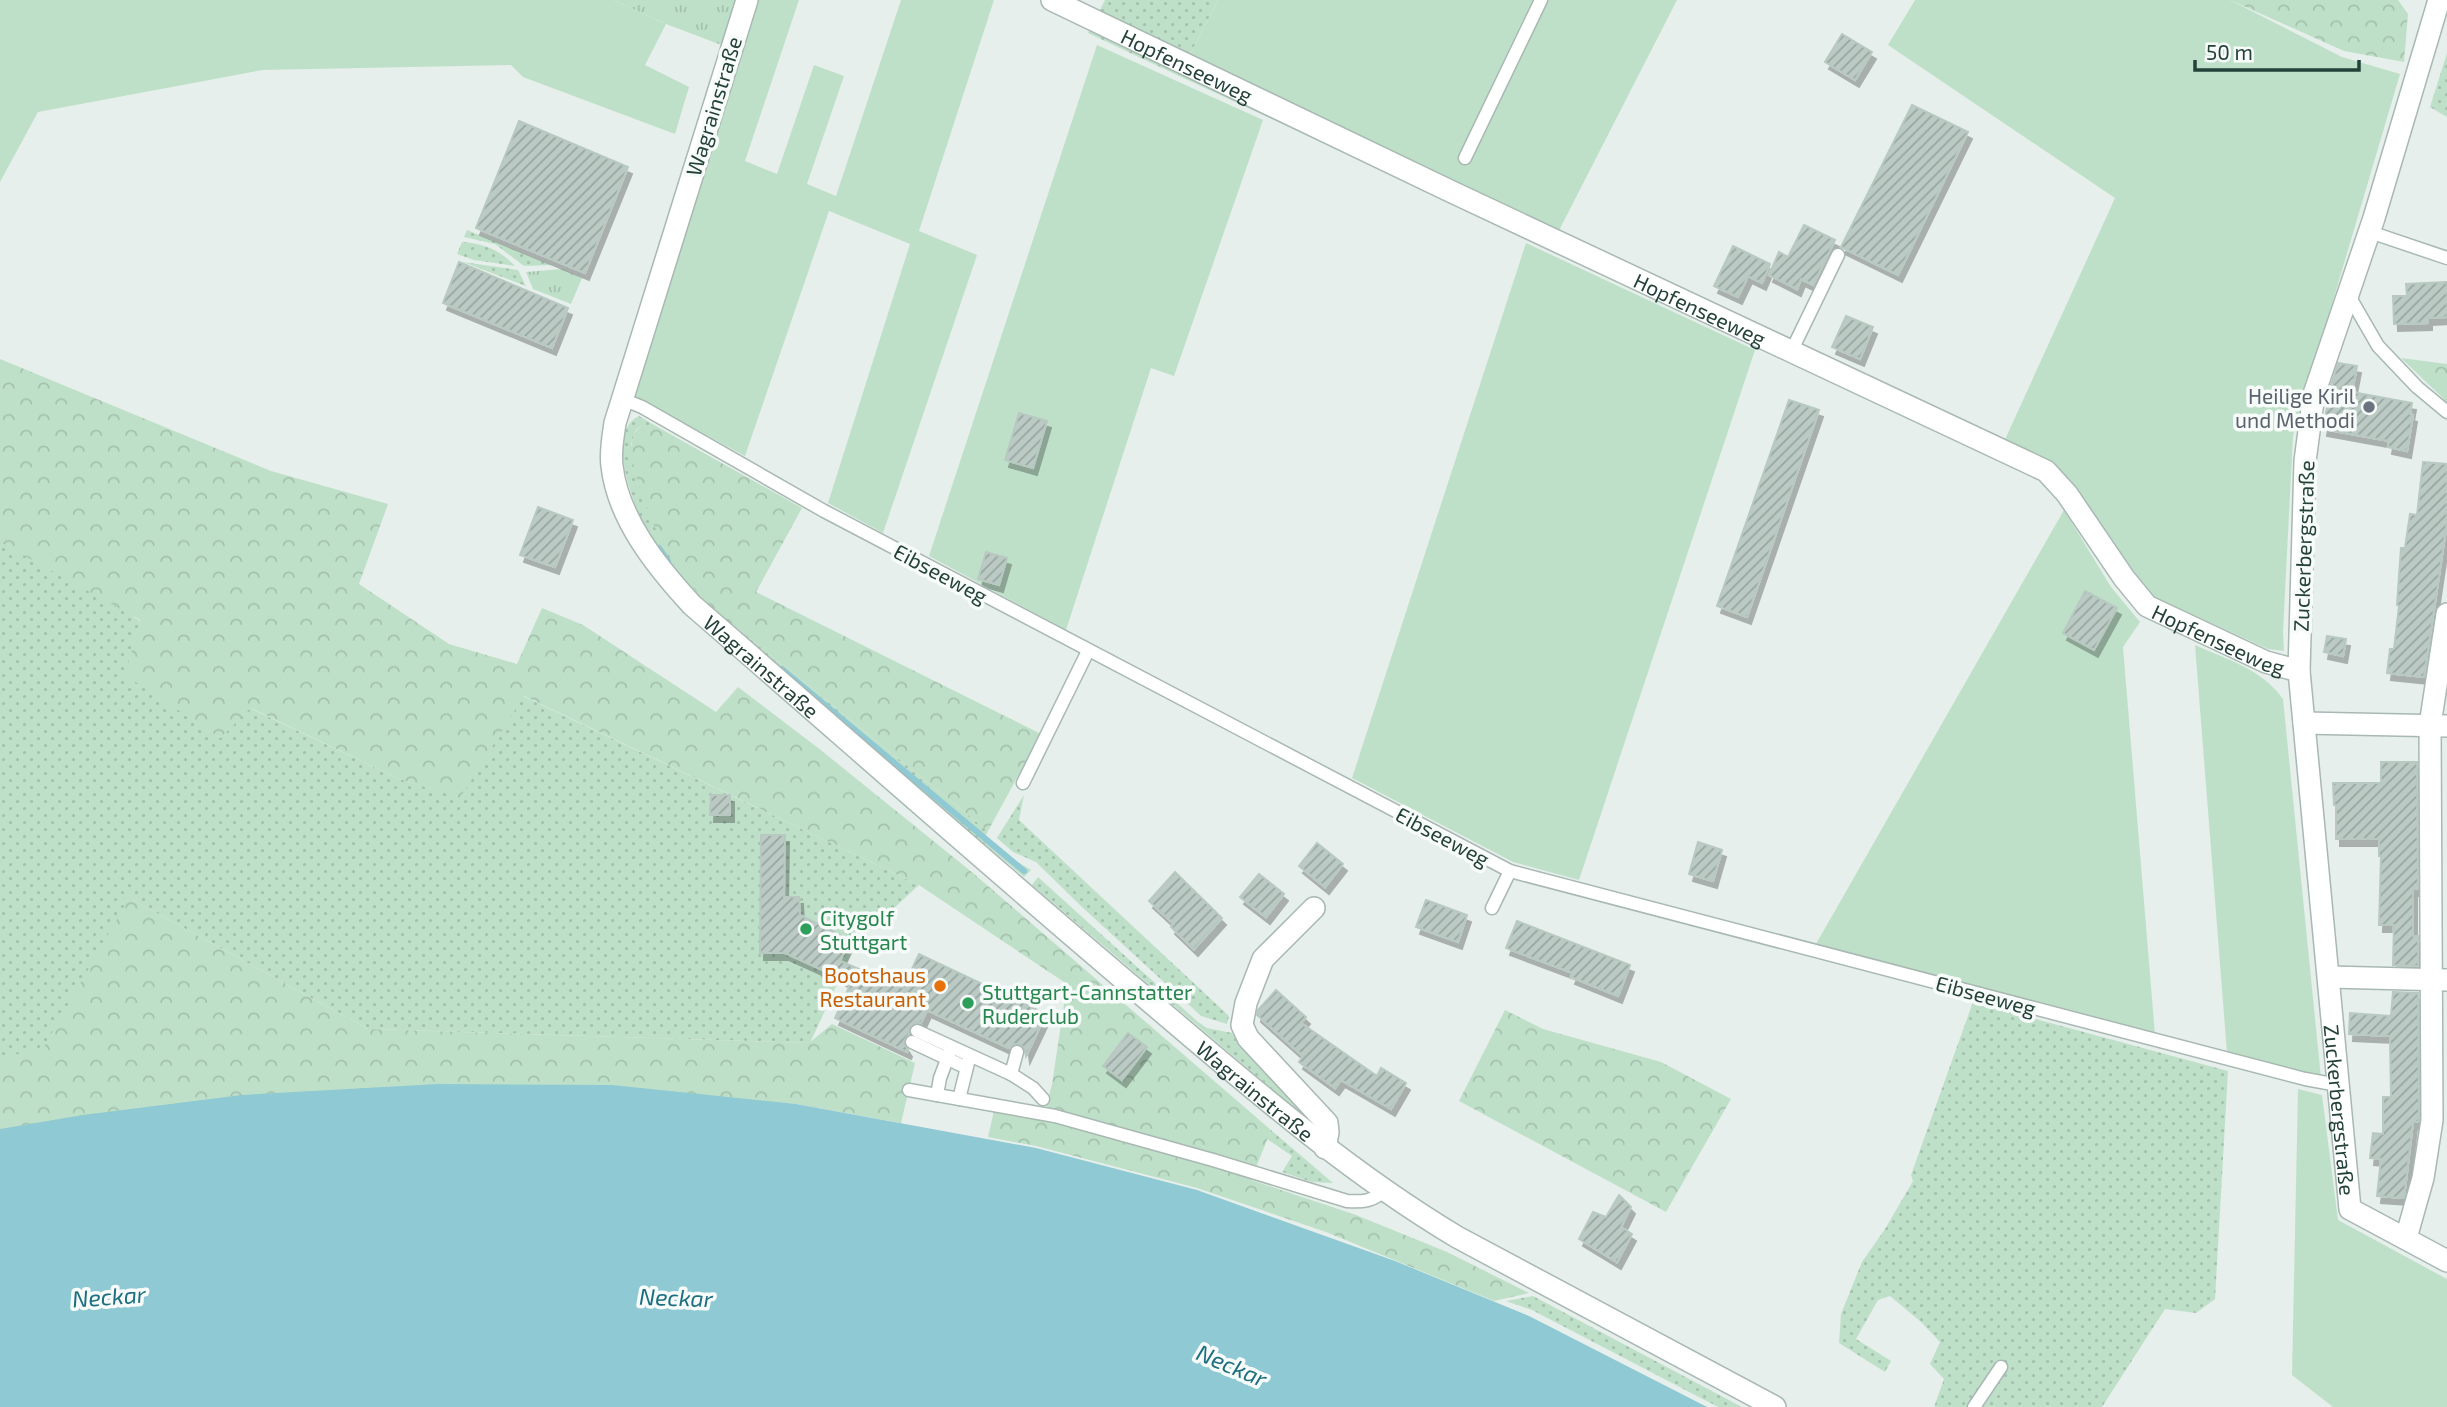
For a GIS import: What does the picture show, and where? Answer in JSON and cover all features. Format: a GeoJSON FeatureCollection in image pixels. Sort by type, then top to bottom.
{"type":"FeatureCollection","features":[{"type":"Feature","properties":{"kind":"street","name":"Wagrainstraße"},"geometry":{"type":"LineString","coordinates":[[747,0],[622,399],[612,442],[611,463],[617,488],[634,528],[664,575],[692,605],[1031,901],[1325,1148],[1457,1237],[1775,1407]]}},
{"type":"Feature","properties":{"kind":"street","name":"Hopfenseeweg"},"geometry":{"type":"LineString","coordinates":[[1052,0],[2046,471],[2067,494],[2124,578],[2147,606],[2266,662],[2299,671]]}},
{"type":"Feature","properties":{"kind":"street","name":"Zuckerbergstraße"},"geometry":{"type":"LineString","coordinates":[[2439,0],[2370,232],[2314,394],[2305,461],[2299,671],[2350,1209],[2447,1261]]}},
{"type":"Feature","properties":{"kind":"street"},"geometry":{"type":"LineString","coordinates":[[2406,1238],[2423,1178],[2432,1120],[2439,980],[2439,725],[2447,614]]}},
{"type":"Feature","properties":{"kind":"street"},"geometry":{"type":"LineString","coordinates":[[2305,723],[2439,725]]}},
{"type":"Feature","properties":{"kind":"street","name":"Wagrainstraße"},"geometry":{"type":"LineString","coordinates":[[1314,908],[1263,959],[1245,1003],[1242,1025],[1248,1038],[1327,1123],[1325,1148]]}},
{"type":"Feature","properties":{"kind":"street"},"geometry":{"type":"LineString","coordinates":[[2330,977],[2439,980]]}},
{"type":"Feature","properties":{"kind":"lane"},"geometry":{"type":"LineString","coordinates":[[1465,158],[1541,0]]}},
{"type":"Feature","properties":{"kind":"lane"},"geometry":{"type":"LineString","coordinates":[[2370,232],[2447,258]]}},
{"type":"Feature","properties":{"kind":"lane"},"geometry":{"type":"LineString","coordinates":[[1791,352],[1838,255]]}},
{"type":"Feature","properties":{"kind":"lane"},"geometry":{"type":"LineString","coordinates":[[2348,294],[2378,345],[2417,387],[2447,412]]}},
{"type":"Feature","properties":{"kind":"lane","name":"Eibseeweg"},"geometry":{"type":"LineString","coordinates":[[622,399],[642,407],[824,511],[1510,871],[2305,1079],[2338,1085]]}},
{"type":"Feature","properties":{"kind":"lane"},"geometry":{"type":"LineString","coordinates":[[1023,783],[1088,650]]}},
{"type":"Feature","properties":{"kind":"lane"},"geometry":{"type":"LineString","coordinates":[[1492,908],[1510,871]]}},
{"type":"Feature","properties":{"kind":"lane"},"geometry":{"type":"LineString","coordinates":[[914,1036],[968,1061],[1011,1074],[1033,1088],[1043,1099]]}},
{"type":"Feature","properties":{"kind":"lane"},"geometry":{"type":"LineString","coordinates":[[1011,1074],[1017,1052]]}},
{"type":"Feature","properties":{"kind":"lane"},"geometry":{"type":"LineString","coordinates":[[937,1095],[940,1078],[950,1053]]}},
{"type":"Feature","properties":{"kind":"lane"},"geometry":{"type":"LineString","coordinates":[[959,1099],[968,1061]]}},
{"type":"Feature","properties":{"kind":"lane"},"geometry":{"type":"LineString","coordinates":[[909,1090],[1055,1116],[1213,1160],[1329,1198],[1364,1202],[1380,1196],[1384,1189]]}},
{"type":"Feature","properties":{"kind":"lane"},"geometry":{"type":"LineString","coordinates":[[1974,1407],[2001,1367]]}},
{"type":"Feature","properties":{"kind":"green space"},"geometry":{"type":"Polygon","coordinates":[[[0,0],[613,0],[666,24],[645,65],[689,87],[675,134],[523,77],[511,65],[262,70],[38,112],[0,182],[0,0]]]}},
{"type":"Feature","properties":{"kind":"green space"},"geometry":{"type":"Polygon","coordinates":[[[613,0],[738,0],[724,46],[613,0]]]}},
{"type":"Feature","properties":{"kind":"green space"},"geometry":{"type":"Polygon","coordinates":[[[759,0],[799,0],[745,161],[777,174],[814,65],[844,76],[807,184],[836,196],[901,0],[994,0],[919,231],[977,255],[883,533],[828,503],[910,244],[829,211],[745,456],[632,395],[759,0]]]}},
{"type":"Feature","properties":{"kind":"green space"},"geometry":{"type":"Polygon","coordinates":[[[1105,0],[1218,0],[1179,76],[1088,33],[1105,0]]]}},
{"type":"Feature","properties":{"kind":"green space"},"geometry":{"type":"Polygon","coordinates":[[[1218,0],[1677,0],[1550,248],[1179,76],[1218,0]]]}},
{"type":"Feature","properties":{"kind":"green space"},"geometry":{"type":"Polygon","coordinates":[[[1915,0],[2230,0],[2342,57],[2400,74],[2293,436],[2284,651],[2268,649],[2154,597],[2131,575],[2073,487],[2003,444],[2115,198],[1888,45],[1915,0]]]}},
{"type":"Feature","properties":{"kind":"green space"},"geometry":{"type":"Polygon","coordinates":[[[2230,0],[2398,0],[2408,14],[2404,62],[2344,51],[2230,0]]]}},
{"type":"Feature","properties":{"kind":"green space"},"geometry":{"type":"Polygon","coordinates":[[[1097,45],[1263,120],[1174,376],[1151,368],[1066,630],[929,556],[1097,45]]]}},
{"type":"Feature","properties":{"kind":"green space"},"geometry":{"type":"Polygon","coordinates":[[[2447,53],[2447,117],[2430,107],[2447,53]]]}},
{"type":"Feature","properties":{"kind":"green space"},"geometry":{"type":"Polygon","coordinates":[[[467,230],[551,265],[524,266],[495,244],[464,237],[467,230]]]}},
{"type":"Feature","properties":{"kind":"green space"},"geometry":{"type":"Polygon","coordinates":[[[462,242],[491,248],[515,266],[474,260],[457,254],[462,242]]]}},
{"type":"Feature","properties":{"kind":"green space"},"geometry":{"type":"Polygon","coordinates":[[[1526,243],[1755,350],[1579,880],[1513,862],[1352,778],[1526,243]]]}},
{"type":"Feature","properties":{"kind":"green space"},"geometry":{"type":"Polygon","coordinates":[[[463,262],[518,270],[526,286],[463,262]]]}},
{"type":"Feature","properties":{"kind":"green space"},"geometry":{"type":"Polygon","coordinates":[[[562,269],[582,278],[571,304],[533,289],[526,272],[562,269]]]}},
{"type":"Feature","properties":{"kind":"green space"},"geometry":{"type":"Polygon","coordinates":[[[2401,358],[2447,364],[2447,402],[2401,358]]]}},
{"type":"Feature","properties":{"kind":"green space"},"geometry":{"type":"Polygon","coordinates":[[[0,359],[271,471],[388,504],[359,584],[449,644],[517,664],[542,608],[583,625],[716,712],[738,687],[973,873],[1271,1130],[1251,1180],[1356,1215],[1447,1252],[1529,1293],[1494,1301],[1326,1232],[1197,1188],[1036,1146],[988,1137],[994,1111],[1043,1120],[1052,1084],[1067,984],[919,885],[524,696],[460,798],[397,778],[251,708],[220,738],[125,675],[140,620],[0,542],[0,359]]]}},
{"type":"Feature","properties":{"kind":"green space"},"geometry":{"type":"Polygon","coordinates":[[[0,366],[134,617],[140,621],[126,674],[220,738],[250,708],[397,778],[459,797],[523,696],[919,885],[856,943],[810,1043],[368,1029],[129,898],[125,907],[364,1037],[451,1092],[0,1139],[0,366]]]}},
{"type":"Feature","properties":{"kind":"green space"},"geometry":{"type":"Polygon","coordinates":[[[639,416],[654,425],[643,425],[636,430],[631,444],[675,564],[707,604],[988,831],[985,837],[1031,870],[1024,877],[704,608],[674,579],[649,536],[624,466],[623,444],[627,427],[639,416]]]}},
{"type":"Feature","properties":{"kind":"green space"},"geometry":{"type":"Polygon","coordinates":[[[643,425],[654,425],[802,508],[756,592],[1041,734],[988,831],[707,604],[669,555],[653,524],[639,487],[634,470],[632,442],[637,430],[643,425]]]}},
{"type":"Feature","properties":{"kind":"green space"},"geometry":{"type":"Polygon","coordinates":[[[2064,510],[2111,587],[2140,622],[2123,647],[2155,1035],[1816,944],[2064,510]]]}},
{"type":"Feature","properties":{"kind":"green space"},"geometry":{"type":"Polygon","coordinates":[[[2195,645],[2255,673],[2283,699],[2321,1078],[2227,1053],[2195,645]]]}},
{"type":"Feature","properties":{"kind":"green space"},"geometry":{"type":"Polygon","coordinates":[[[1024,795],[1019,820],[1229,1016],[1227,1024],[1201,1016],[1036,862],[1013,852],[997,838],[1024,795]]]}},
{"type":"Feature","properties":{"kind":"green space"},"geometry":{"type":"Polygon","coordinates":[[[1038,877],[1198,1022],[1207,1028],[1232,1033],[1240,1046],[1314,1118],[1315,1123],[1032,885],[1038,877]]]}},
{"type":"Feature","properties":{"kind":"green space"},"geometry":{"type":"Polygon","coordinates":[[[129,898],[368,1029],[809,1043],[832,1024],[915,1063],[901,1123],[796,1104],[438,1084],[242,1095],[83,1115],[0,1129],[0,1057],[42,1050],[129,898]]]}},
{"type":"Feature","properties":{"kind":"green space"},"geometry":{"type":"Polygon","coordinates":[[[1973,1002],[2228,1071],[2215,1299],[2196,1313],[2165,1309],[2102,1407],[1934,1407],[1944,1379],[1930,1364],[1940,1342],[1890,1296],[1878,1300],[1856,1339],[1891,1361],[1885,1372],[1839,1343],[1841,1314],[1862,1262],[1913,1181],[1911,1175],[1973,1002]]]}},
{"type":"Feature","properties":{"kind":"green space"},"geometry":{"type":"Polygon","coordinates":[[[1505,1010],[1543,1029],[1661,1062],[1731,1099],[1666,1212],[1459,1101],[1505,1010]]]}},
{"type":"Feature","properties":{"kind":"green space"},"geometry":{"type":"Polygon","coordinates":[[[2298,1089],[2322,1095],[2338,1220],[2447,1279],[2447,1407],[2333,1407],[2292,1375],[2298,1089]]]}},
{"type":"Feature","properties":{"kind":"green space"},"geometry":{"type":"Polygon","coordinates":[[[1271,1130],[1333,1183],[1312,1182],[1282,1172],[1292,1156],[1267,1139],[1271,1130]]]}},
{"type":"Feature","properties":{"kind":"green space"},"geometry":{"type":"Polygon","coordinates":[[[1533,1296],[1742,1407],[1718,1407],[1532,1310],[1506,1301],[1533,1296]]]}},
{"type":"Feature","properties":{"kind":"water","name":"Neckar"},"geometry":{"type":"Polygon","coordinates":[[[438,1084],[612,1085],[796,1104],[1036,1148],[1197,1190],[1395,1261],[1529,1316],[1707,1407],[0,1407],[0,1129],[83,1115],[242,1095],[438,1084]]]}},
{"type":"Feature","properties":{"kind":"building"},"geometry":{"type":"Polygon","coordinates":[[[1842,34],[1872,52],[1855,80],[1825,62],[1842,34]]]}},
{"type":"Feature","properties":{"kind":"building"},"geometry":{"type":"Polygon","coordinates":[[[1912,105],[1968,132],[1898,275],[1841,247],[1912,105]]]}},
{"type":"Feature","properties":{"kind":"building"},"geometry":{"type":"Polygon","coordinates":[[[519,121],[628,167],[585,273],[476,228],[519,121]]]}},
{"type":"Feature","properties":{"kind":"building"},"geometry":{"type":"Polygon","coordinates":[[[1804,225],[1835,240],[1813,285],[1801,279],[1797,289],[1769,275],[1779,252],[1788,257],[1804,225]]]}},
{"type":"Feature","properties":{"kind":"building"},"geometry":{"type":"Polygon","coordinates":[[[1733,246],[1770,264],[1762,283],[1748,276],[1738,297],[1714,286],[1733,246]]]}},
{"type":"Feature","properties":{"kind":"building"},"geometry":{"type":"Polygon","coordinates":[[[459,262],[568,308],[552,348],[443,303],[459,262]]]}},
{"type":"Feature","properties":{"kind":"building"},"geometry":{"type":"Polygon","coordinates":[[[2447,282],[2447,317],[2428,318],[2428,323],[2394,324],[2393,296],[2407,296],[2406,284],[2447,282]]]}},
{"type":"Feature","properties":{"kind":"building"},"geometry":{"type":"Polygon","coordinates":[[[1846,316],[1873,327],[1860,359],[1832,347],[1846,316]]]}},
{"type":"Feature","properties":{"kind":"building","name":"Heilige Kiril und Methodi"},"geometry":{"type":"Polygon","coordinates":[[[2338,363],[2357,366],[2352,392],[2412,403],[2410,414],[2413,415],[2407,451],[2388,447],[2389,441],[2323,429],[2338,363]]]}},
{"type":"Feature","properties":{"kind":"building"},"geometry":{"type":"Polygon","coordinates":[[[1789,400],[1819,410],[1747,617],[1717,606],[1789,400]]]}},
{"type":"Feature","properties":{"kind":"building"},"geometry":{"type":"Polygon","coordinates":[[[1019,413],[1047,421],[1033,468],[1005,460],[1019,413]]]}},
{"type":"Feature","properties":{"kind":"building"},"geometry":{"type":"Polygon","coordinates":[[[2423,462],[2447,464],[2447,522],[2424,677],[2387,673],[2390,649],[2394,649],[2399,606],[2401,548],[2405,548],[2410,514],[2417,515],[2423,462]]]}},
{"type":"Feature","properties":{"kind":"building"},"geometry":{"type":"Polygon","coordinates":[[[538,507],[573,520],[555,567],[520,555],[538,507]]]}},
{"type":"Feature","properties":{"kind":"building"},"geometry":{"type":"Polygon","coordinates":[[[986,552],[1007,558],[999,585],[978,579],[986,552]]]}},
{"type":"Feature","properties":{"kind":"building"},"geometry":{"type":"Polygon","coordinates":[[[2085,591],[2117,608],[2094,650],[2063,633],[2085,591]]]}},
{"type":"Feature","properties":{"kind":"building"},"geometry":{"type":"Polygon","coordinates":[[[2327,636],[2346,639],[2343,656],[2324,652],[2327,636]]]}},
{"type":"Feature","properties":{"kind":"building"},"geometry":{"type":"Polygon","coordinates":[[[2381,762],[2417,762],[2418,889],[2413,889],[2413,936],[2418,936],[2418,966],[2393,965],[2394,925],[2379,925],[2379,839],[2336,839],[2333,783],[2381,783],[2381,762]]]}},
{"type":"Feature","properties":{"kind":"building"},"geometry":{"type":"Polygon","coordinates":[[[711,795],[730,795],[730,815],[710,815],[711,795]]]}},
{"type":"Feature","properties":{"kind":"building"},"geometry":{"type":"Polygon","coordinates":[[[761,835],[785,835],[784,897],[799,897],[800,915],[850,940],[840,961],[903,988],[919,954],[1046,1014],[1026,1056],[1025,1049],[1020,1044],[1009,1048],[927,1010],[921,1023],[916,1022],[909,1027],[909,1034],[903,1042],[907,1052],[835,1018],[851,983],[785,953],[760,953],[761,835]]]}},
{"type":"Feature","properties":{"kind":"building"},"geometry":{"type":"Polygon","coordinates":[[[1698,842],[1722,850],[1713,881],[1689,874],[1698,842]]]}},
{"type":"Feature","properties":{"kind":"building"},"geometry":{"type":"Polygon","coordinates":[[[1317,843],[1343,864],[1325,887],[1299,866],[1317,843]]]}},
{"type":"Feature","properties":{"kind":"building"},"geometry":{"type":"Polygon","coordinates":[[[1175,872],[1222,918],[1194,949],[1171,927],[1174,924],[1149,901],[1175,872]]]}},
{"type":"Feature","properties":{"kind":"building"},"geometry":{"type":"Polygon","coordinates":[[[1259,874],[1284,894],[1266,917],[1240,897],[1259,874]]]}},
{"type":"Feature","properties":{"kind":"building"},"geometry":{"type":"Polygon","coordinates":[[[1426,900],[1467,915],[1458,942],[1416,927],[1426,900]]]}},
{"type":"Feature","properties":{"kind":"building"},"geometry":{"type":"Polygon","coordinates":[[[1517,921],[1630,965],[1618,996],[1571,977],[1573,973],[1506,948],[1517,921]]]}},
{"type":"Feature","properties":{"kind":"building"},"geometry":{"type":"Polygon","coordinates":[[[1276,990],[1306,1017],[1301,1023],[1377,1076],[1381,1068],[1406,1083],[1391,1109],[1341,1080],[1335,1088],[1299,1062],[1303,1056],[1257,1015],[1258,1010],[1276,990]]]}},
{"type":"Feature","properties":{"kind":"building"},"geometry":{"type":"Polygon","coordinates":[[[2393,992],[2418,993],[2419,1119],[2418,1122],[2413,1122],[2404,1198],[2377,1196],[2381,1159],[2370,1158],[2373,1133],[2383,1134],[2383,1097],[2391,1097],[2390,1036],[2349,1034],[2350,1013],[2391,1016],[2393,992]]]}},
{"type":"Feature","properties":{"kind":"building"},"geometry":{"type":"Polygon","coordinates":[[[1128,1033],[1147,1047],[1122,1080],[1103,1066],[1128,1033]]]}},
{"type":"Feature","properties":{"kind":"building"},"geometry":{"type":"Polygon","coordinates":[[[1619,1195],[1631,1207],[1621,1227],[1632,1234],[1617,1262],[1579,1239],[1593,1212],[1606,1217],[1619,1195]]]}},
{"type":"Feature","properties":{"kind":"waterway"},"geometry":{"type":"LineString","coordinates":[[659,548],[668,561]]}},
{"type":"Feature","properties":{"kind":"waterway"},"geometry":{"type":"LineString","coordinates":[[782,669],[1024,871]]}},
{"type":"Feature","properties":{"kind":"place","name":"Heilige Kiril und Methodi"},"geometry":{"type":"Point","coordinates":[2369,407]}},
{"type":"Feature","properties":{"kind":"place","name":"Citygolf Stuttgart"},"geometry":{"type":"Point","coordinates":[806,929]}},
{"type":"Feature","properties":{"kind":"place","name":"Bootshaus Restaurant"},"geometry":{"type":"Point","coordinates":[940,986]}},
{"type":"Feature","properties":{"kind":"place","name":"Stuttgart-Cannstatter Ruderclub"},"geometry":{"type":"Point","coordinates":[968,1003]}}]}
